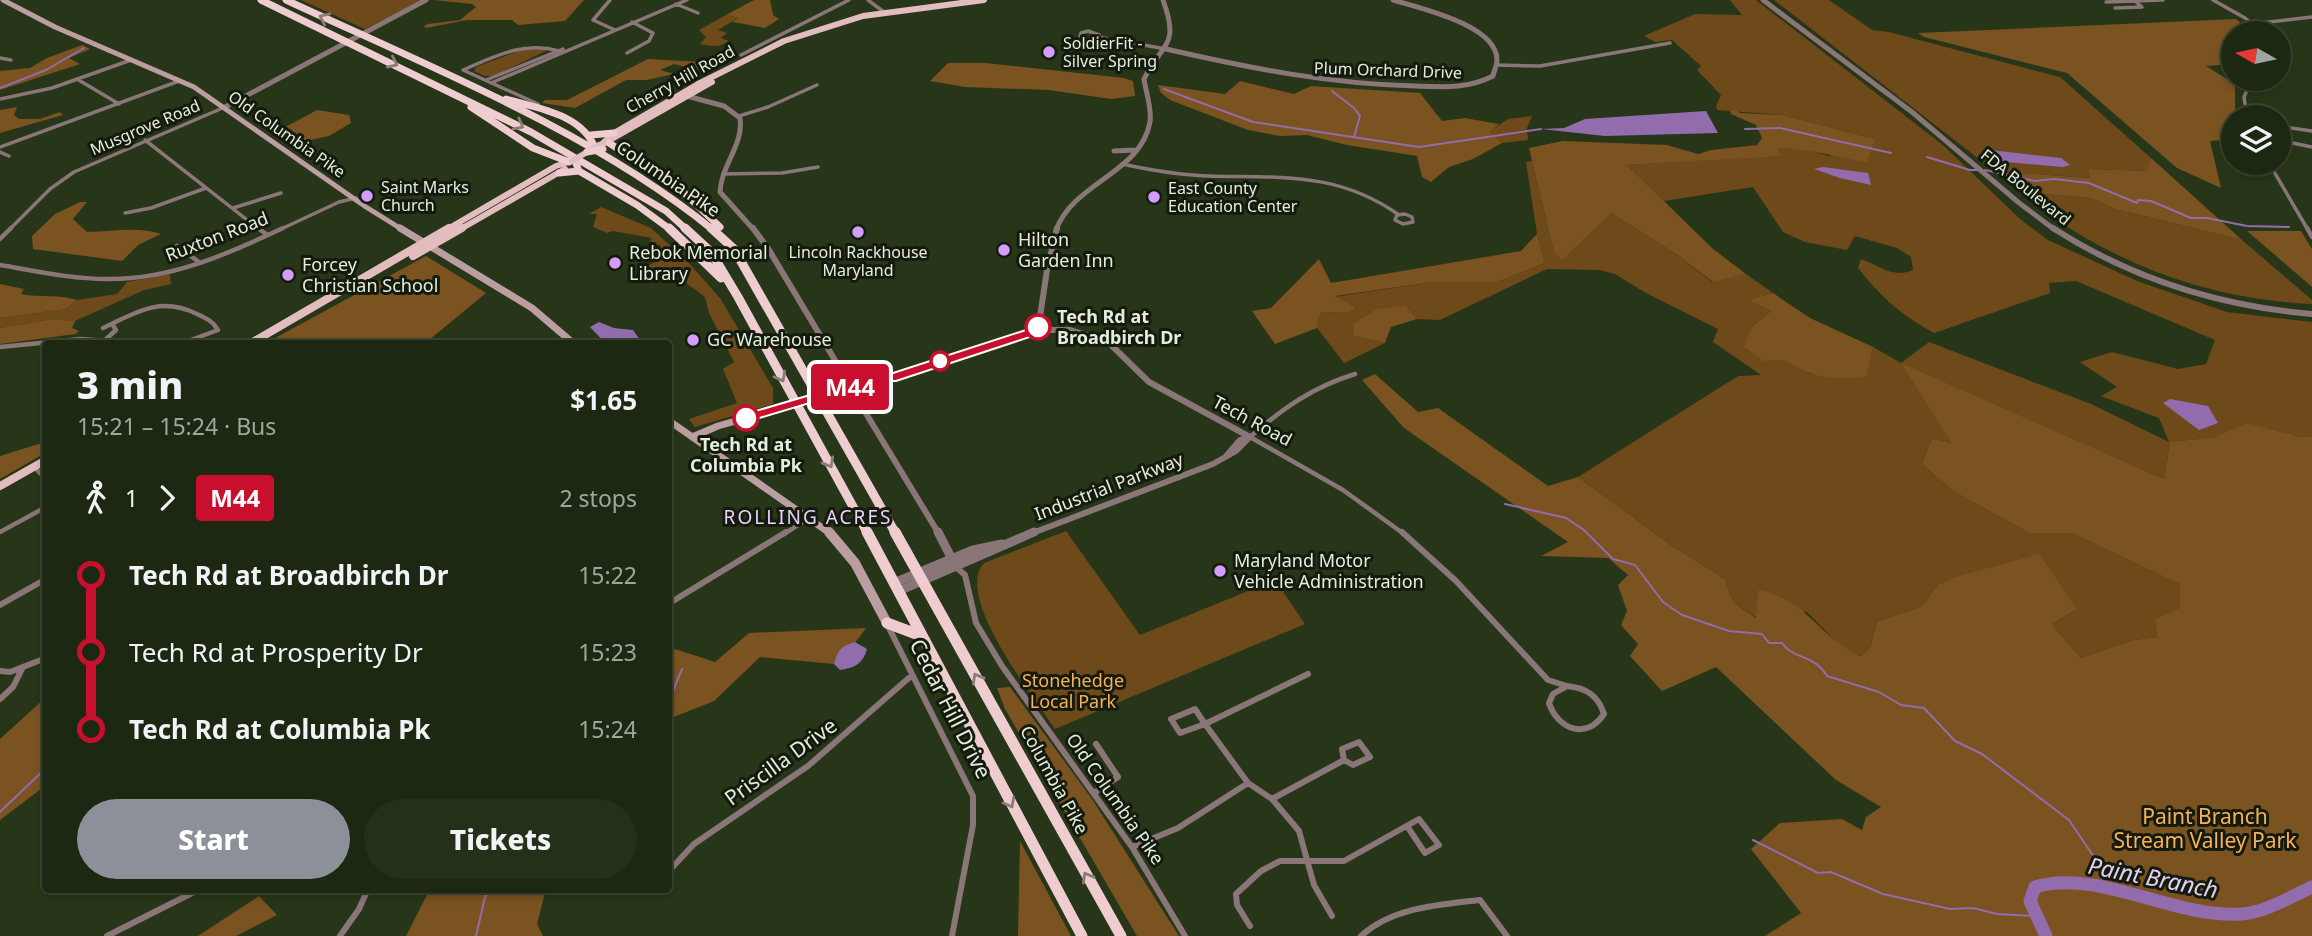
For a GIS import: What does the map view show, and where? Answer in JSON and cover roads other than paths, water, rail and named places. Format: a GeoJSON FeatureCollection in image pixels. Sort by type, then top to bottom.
{"type":"FeatureCollection","features":[{"type":"Feature","properties":{"kind":"highway","name":"Columbia Pike"},"geometry":{"type":"LineString","coordinates":[[261,0],[436,83],[531,132],[666,211],[710,253],[738,297],[896,587],[1082,936]]}},
{"type":"Feature","properties":{"kind":"highway","name":"Columbia Pike"},"geometry":{"type":"LineString","coordinates":[[286,0],[470,86],[645,180],[687,207],[734,249],[1121,936]]}},
{"type":"Feature","properties":{"kind":"highway"},"geometry":{"type":"LineString","coordinates":[[436,83],[533,148],[573,161],[579,171],[654,216],[711,266],[738,297]]}},
{"type":"Feature","properties":{"kind":"highway"},"geometry":{"type":"LineString","coordinates":[[470,86],[565,118],[598,145],[618,151],[688,195],[726,233],[734,249]]}},
{"type":"Feature","properties":{"kind":"highway"},"geometry":{"type":"LineString","coordinates":[[598,145],[614,133]]}},
{"type":"Feature","properties":{"kind":"highway"},"geometry":{"type":"LineString","coordinates":[[558,173],[579,171]]}},
{"type":"Feature","properties":{"kind":"highway"},"geometry":{"type":"LineString","coordinates":[[887,623],[920,635]]}},
{"type":"Feature","properties":{"kind":"main road","name":"Old Columbia Pike"},"geometry":{"type":"LineString","coordinates":[[3,0],[179,81],[225,107],[356,198],[532,308],[569,340]]}},
{"type":"Feature","properties":{"kind":"main road","name":"Cherry Hill Road"},"geometry":{"type":"LineString","coordinates":[[598,145],[680,94],[751,55],[777,44],[832,24],[884,12],[984,0]]}},
{"type":"Feature","properties":{"kind":"main road","name":"Cherry Hill Road"},"geometry":{"type":"LineString","coordinates":[[573,161],[777,44]]}},
{"type":"Feature","properties":{"kind":"main road"},"geometry":{"type":"LineString","coordinates":[[256,340],[558,173],[573,161]]}},
{"type":"Feature","properties":{"kind":"main road"},"geometry":{"type":"LineString","coordinates":[[428,245],[556,166],[573,161]]}},
{"type":"Feature","properties":{"kind":"main road","name":"Tech Road"},"geometry":{"type":"LineString","coordinates":[[692,437],[718,426],[817,398]]}},
{"type":"Feature","properties":{"kind":"main road"},"geometry":{"type":"LineString","coordinates":[[672,425],[811,517],[844,547],[887,623]]}},
{"type":"Feature","properties":{"kind":"main road"},"geometry":{"type":"LineString","coordinates":[[0,486],[42,462]]}},
{"type":"Feature","properties":{"kind":"street","name":"Musgrove Road"},"geometry":{"type":"LineString","coordinates":[[0,239],[61,180],[145,140],[225,107],[426,0]]}},
{"type":"Feature","properties":{"kind":"street"},"geometry":{"type":"LineString","coordinates":[[610,0],[593,20],[615,30]]}},
{"type":"Feature","properties":{"kind":"street"},"geometry":{"type":"LineString","coordinates":[[488,82],[687,0]]}},
{"type":"Feature","properties":{"kind":"street"},"geometry":{"type":"LineString","coordinates":[[741,55],[849,0]]}},
{"type":"Feature","properties":{"kind":"street"},"geometry":{"type":"LineString","coordinates":[[869,0],[884,12]]}},
{"type":"Feature","properties":{"kind":"street"},"geometry":{"type":"LineString","coordinates":[[1038,330],[1055,234],[1062,217],[1081,194],[1137,150],[1150,124],[1144,79],[1170,39],[1171,21],[1163,0]]}},
{"type":"Feature","properties":{"kind":"street"},"geometry":{"type":"LineString","coordinates":[[1393,0],[1483,33],[1492,42],[1496,65],[1540,66],[1670,43]]}},
{"type":"Feature","properties":{"kind":"street","name":"FDA Boulevard"},"geometry":{"type":"LineString","coordinates":[[1763,0],[1952,145],[2026,209],[2077,243],[2144,275],[2239,306],[2312,314]]}},
{"type":"Feature","properties":{"kind":"street"},"geometry":{"type":"LineString","coordinates":[[2106,2],[2163,0]]}},
{"type":"Feature","properties":{"kind":"street"},"geometry":{"type":"LineString","coordinates":[[2213,0],[2247,21]]}},
{"type":"Feature","properties":{"kind":"street"},"geometry":{"type":"LineString","coordinates":[[2115,8],[2142,7],[2135,1]]}},
{"type":"Feature","properties":{"kind":"street"},"geometry":{"type":"LineString","coordinates":[[676,4],[698,13]]}},
{"type":"Feature","properties":{"kind":"street"},"geometry":{"type":"LineString","coordinates":[[2278,21],[2312,17]]}},
{"type":"Feature","properties":{"kind":"street"},"geometry":{"type":"LineString","coordinates":[[627,53],[649,41],[653,33],[632,22]]}},
{"type":"Feature","properties":{"kind":"street","name":"Plum Orchard Drive"},"geometry":{"type":"LineString","coordinates":[[1098,37],[1098,34],[1092,31],[1079,36],[1087,40],[1098,37],[1165,49],[1272,73],[1358,85],[1447,88],[1471,86],[1493,76],[1496,65]]}},
{"type":"Feature","properties":{"kind":"street"},"geometry":{"type":"LineString","coordinates":[[538,104],[463,70],[517,48],[545,46],[561,52]]}},
{"type":"Feature","properties":{"kind":"street"},"geometry":{"type":"LineString","coordinates":[[0,58],[11,60]]}},
{"type":"Feature","properties":{"kind":"street"},"geometry":{"type":"LineString","coordinates":[[0,99],[30,94],[131,60]]}},
{"type":"Feature","properties":{"kind":"street"},"geometry":{"type":"LineString","coordinates":[[77,79],[119,104]]}},
{"type":"Feature","properties":{"kind":"street"},"geometry":{"type":"LineString","coordinates":[[0,149],[179,81]]}},
{"type":"Feature","properties":{"kind":"street"},"geometry":{"type":"LineString","coordinates":[[739,116],[768,107],[817,85]]}},
{"type":"Feature","properties":{"kind":"street"},"geometry":{"type":"LineString","coordinates":[[680,94],[724,106],[739,116],[742,130],[724,174],[782,173],[818,167]]}},
{"type":"Feature","properties":{"kind":"street"},"geometry":{"type":"LineString","coordinates":[[65,125],[75,130]]}},
{"type":"Feature","properties":{"kind":"street"},"geometry":{"type":"LineString","coordinates":[[2291,128],[2312,131]]}},
{"type":"Feature","properties":{"kind":"street"},"geometry":{"type":"LineString","coordinates":[[145,140],[266,234]]}},
{"type":"Feature","properties":{"kind":"street"},"geometry":{"type":"LineString","coordinates":[[2291,143],[2312,147]]}},
{"type":"Feature","properties":{"kind":"street"},"geometry":{"type":"LineString","coordinates":[[0,149],[9,156]]}},
{"type":"Feature","properties":{"kind":"street"},"geometry":{"type":"LineString","coordinates":[[1124,162],[1122,154],[1114,150],[1137,150]]}},
{"type":"Feature","properties":{"kind":"street"},"geometry":{"type":"LineString","coordinates":[[1124,162],[1154,171],[1199,176],[1276,175],[1315,178],[1362,191],[1399,215]]}},
{"type":"Feature","properties":{"kind":"street","name":"Old Columbia Pike"},"geometry":{"type":"LineString","coordinates":[[724,174],[719,185],[722,196],[750,224],[769,250],[954,562],[965,575],[976,623],[1002,666],[1132,847],[1185,936]]}},
{"type":"Feature","properties":{"kind":"street"},"geometry":{"type":"LineString","coordinates":[[2276,175],[2312,237]]}},
{"type":"Feature","properties":{"kind":"street"},"geometry":{"type":"LineString","coordinates":[[125,213],[159,205],[206,188]]}},
{"type":"Feature","properties":{"kind":"street"},"geometry":{"type":"LineString","coordinates":[[233,208],[281,193]]}},
{"type":"Feature","properties":{"kind":"street","name":"Ruxton Road"},"geometry":{"type":"LineString","coordinates":[[0,265],[120,279],[154,275],[199,262],[339,202],[356,198]]}},
{"type":"Feature","properties":{"kind":"street"},"geometry":{"type":"LineString","coordinates":[[177,246],[199,262]]}},
{"type":"Feature","properties":{"kind":"street"},"geometry":{"type":"LineString","coordinates":[[103,328],[136,313],[176,305],[213,321],[218,327],[218,330],[191,340]]}},
{"type":"Feature","properties":{"kind":"street"},"geometry":{"type":"LineString","coordinates":[[104,340],[116,330],[112,324]]}},
{"type":"Feature","properties":{"kind":"street","name":"Tech Road"},"geometry":{"type":"LineString","coordinates":[[817,398],[835,398],[852,390],[1038,330],[1069,330],[1107,341],[1149,382],[1328,480],[1397,528],[1434,560],[1548,680],[1552,694],[1550,708],[1562,723],[1580,729],[1599,724],[1604,714],[1597,698],[1582,688],[1548,680]]}},
{"type":"Feature","properties":{"kind":"street"},"geometry":{"type":"LineString","coordinates":[[0,347],[42,342]]}},
{"type":"Feature","properties":{"kind":"street","name":"Industrial Parkway"},"geometry":{"type":"LineString","coordinates":[[896,587],[954,562],[988,554],[1002,544],[1197,470],[1226,456],[1298,397],[1323,384],[1355,374]]}},
{"type":"Feature","properties":{"kind":"street"},"geometry":{"type":"LineString","coordinates":[[34,467],[42,475]]}},
{"type":"Feature","properties":{"kind":"street"},"geometry":{"type":"LineString","coordinates":[[0,532],[42,509]]}},
{"type":"Feature","properties":{"kind":"street"},"geometry":{"type":"LineString","coordinates":[[672,602],[811,517]]}},
{"type":"Feature","properties":{"kind":"street"},"geometry":{"type":"LineString","coordinates":[[0,605],[42,581]]}},
{"type":"Feature","properties":{"kind":"street","name":"Cedar Hill Drive"},"geometry":{"type":"LineString","coordinates":[[887,623],[908,664],[911,676],[973,796],[973,825],[952,936]]}},
{"type":"Feature","properties":{"kind":"street"},"geometry":{"type":"LineString","coordinates":[[0,671],[22,669],[42,660]]}},
{"type":"Feature","properties":{"kind":"street"},"geometry":{"type":"LineString","coordinates":[[0,699],[13,687],[22,669]]}},
{"type":"Feature","properties":{"kind":"street"},"geometry":{"type":"LineString","coordinates":[[1308,674],[1207,723],[1180,733],[1171,719],[1195,709],[1207,723],[1248,783],[1272,799],[1299,831],[1314,885],[1332,916]]}},
{"type":"Feature","properties":{"kind":"street","name":"Priscilla Drive"},"geometry":{"type":"LineString","coordinates":[[672,868],[696,842],[792,778],[850,733],[911,676]]}},
{"type":"Feature","properties":{"kind":"street"},"geometry":{"type":"LineString","coordinates":[[1552,694],[1567,686]]}},
{"type":"Feature","properties":{"kind":"street"},"geometry":{"type":"LineString","coordinates":[[1094,793],[1118,777],[1096,744]]}},
{"type":"Feature","properties":{"kind":"street"},"geometry":{"type":"LineString","coordinates":[[1272,799],[1344,760]]}},
{"type":"Feature","properties":{"kind":"street"},"geometry":{"type":"LineString","coordinates":[[1132,847],[1178,828],[1248,783]]}},
{"type":"Feature","properties":{"kind":"street"},"geometry":{"type":"LineString","coordinates":[[1250,926],[1237,905],[1236,894],[1261,871],[1280,861],[1344,861],[1419,819],[1439,845],[1425,853],[1407,826]]}},
{"type":"Feature","properties":{"kind":"street"},"geometry":{"type":"LineString","coordinates":[[107,936],[192,893]]}},
{"type":"Feature","properties":{"kind":"street"},"geometry":{"type":"LineString","coordinates":[[340,936],[359,909],[366,893]]}},
{"type":"Feature","properties":{"kind":"street"},"geometry":{"type":"LineString","coordinates":[[1361,936],[1369,926],[1410,911],[1480,900],[1504,935]]}},
{"type":"Feature","properties":{"kind":"waterway"},"geometry":{"type":"LineString","coordinates":[[0,88],[46,70],[84,48]]}},
{"type":"Feature","properties":{"kind":"waterway"},"geometry":{"type":"LineString","coordinates":[[1164,89],[1253,122],[1419,147],[1541,129]]}},
{"type":"Feature","properties":{"kind":"waterway"},"geometry":{"type":"LineString","coordinates":[[1332,91],[1360,116],[1354,137]]}},
{"type":"Feature","properties":{"kind":"waterway"},"geometry":{"type":"LineString","coordinates":[[1745,129],[1780,128],[1891,153]]}},
{"type":"Feature","properties":{"kind":"waterway"},"geometry":{"type":"LineString","coordinates":[[1927,157],[1970,170],[1979,170]]}},
{"type":"Feature","properties":{"kind":"waterway"},"geometry":{"type":"LineString","coordinates":[[1985,170],[2035,181],[2054,179],[2089,183],[2137,203],[2138,200],[2151,201],[2191,218],[2207,218],[2247,226],[2289,227]]}},
{"type":"Feature","properties":{"kind":"waterway"},"geometry":{"type":"LineString","coordinates":[[1505,504],[1566,518],[1584,530],[1613,559],[1635,565],[1663,602],[1682,615],[1729,631],[1762,634],[1769,643],[1782,643],[1793,653],[1810,660],[1827,676],[1879,692],[1901,705],[1924,708],[1955,741],[1982,754],[2069,820],[2092,854],[2104,864],[2107,873],[2101,875],[2102,888]]}},
{"type":"Feature","properties":{"kind":"waterway"},"geometry":{"type":"LineString","coordinates":[[672,693],[682,669]]}},
{"type":"Feature","properties":{"kind":"waterway"},"geometry":{"type":"LineString","coordinates":[[0,812],[42,772]]}},
{"type":"Feature","properties":{"kind":"waterway"},"geometry":{"type":"LineString","coordinates":[[1753,840],[1818,873],[1831,872],[1883,894],[1950,909],[1973,908],[1997,914],[2035,916]]}},
{"type":"Feature","properties":{"kind":"waterway","name":"Paint Branch"},"geometry":{"type":"LineString","coordinates":[[2046,936],[2030,901],[2035,887],[2059,883],[2084,884],[2191,909],[2242,914],[2269,907],[2312,887]]}},
{"type":"Feature","properties":{"kind":"waterway"},"geometry":{"type":"LineString","coordinates":[[476,936],[488,893]]}},
{"type":"Feature","properties":{"kind":"place","name":"SoldierFit - Silver Spring"},"geometry":{"type":"Point","coordinates":[1049,52]}},
{"type":"Feature","properties":{"kind":"place","name":"Saint Marks Church"},"geometry":{"type":"Point","coordinates":[367,196]}},
{"type":"Feature","properties":{"kind":"place","name":"East County Education Center"},"geometry":{"type":"Point","coordinates":[1154,197]}},
{"type":"Feature","properties":{"kind":"place","name":"Lincoln Rackhouse Maryland"},"geometry":{"type":"Point","coordinates":[858,232]}},
{"type":"Feature","properties":{"kind":"place","name":"Hilton Garden Inn"},"geometry":{"type":"Point","coordinates":[1004,250]}},
{"type":"Feature","properties":{"kind":"place","name":"Rebok Memorial Library"},"geometry":{"type":"Point","coordinates":[615,263]}},
{"type":"Feature","properties":{"kind":"place","name":"Forcey Christian School"},"geometry":{"type":"Point","coordinates":[288,275]}},
{"type":"Feature","properties":{"kind":"place","name":"Tech Rd at Broadbirch Dr"},"geometry":{"type":"Point","coordinates":[1038,327]}},
{"type":"Feature","properties":{"kind":"place","name":"GC Warehouse"},"geometry":{"type":"Point","coordinates":[693,340]}},
{"type":"Feature","properties":{"kind":"place","name":"Tech Rd at Columbia Pk"},"geometry":{"type":"Point","coordinates":[746,418]}},
{"type":"Feature","properties":{"kind":"place","name":"Maryland Motor Vehicle Administration"},"geometry":{"type":"Point","coordinates":[1220,571]}},
{"type":"Feature","properties":{"kind":"district","name":"ROLLING ACRES"},"geometry":{"type":"Point","coordinates":[808,517]}},
{"type":"Feature","properties":{"kind":"park label","name":"Stonehedge Local Park"},"geometry":{"type":"Point","coordinates":[1073,691]}},
{"type":"Feature","properties":{"kind":"park label","name":"Paint Branch Stream Valley Park"},"geometry":{"type":"Point","coordinates":[2205,829]}}]}
